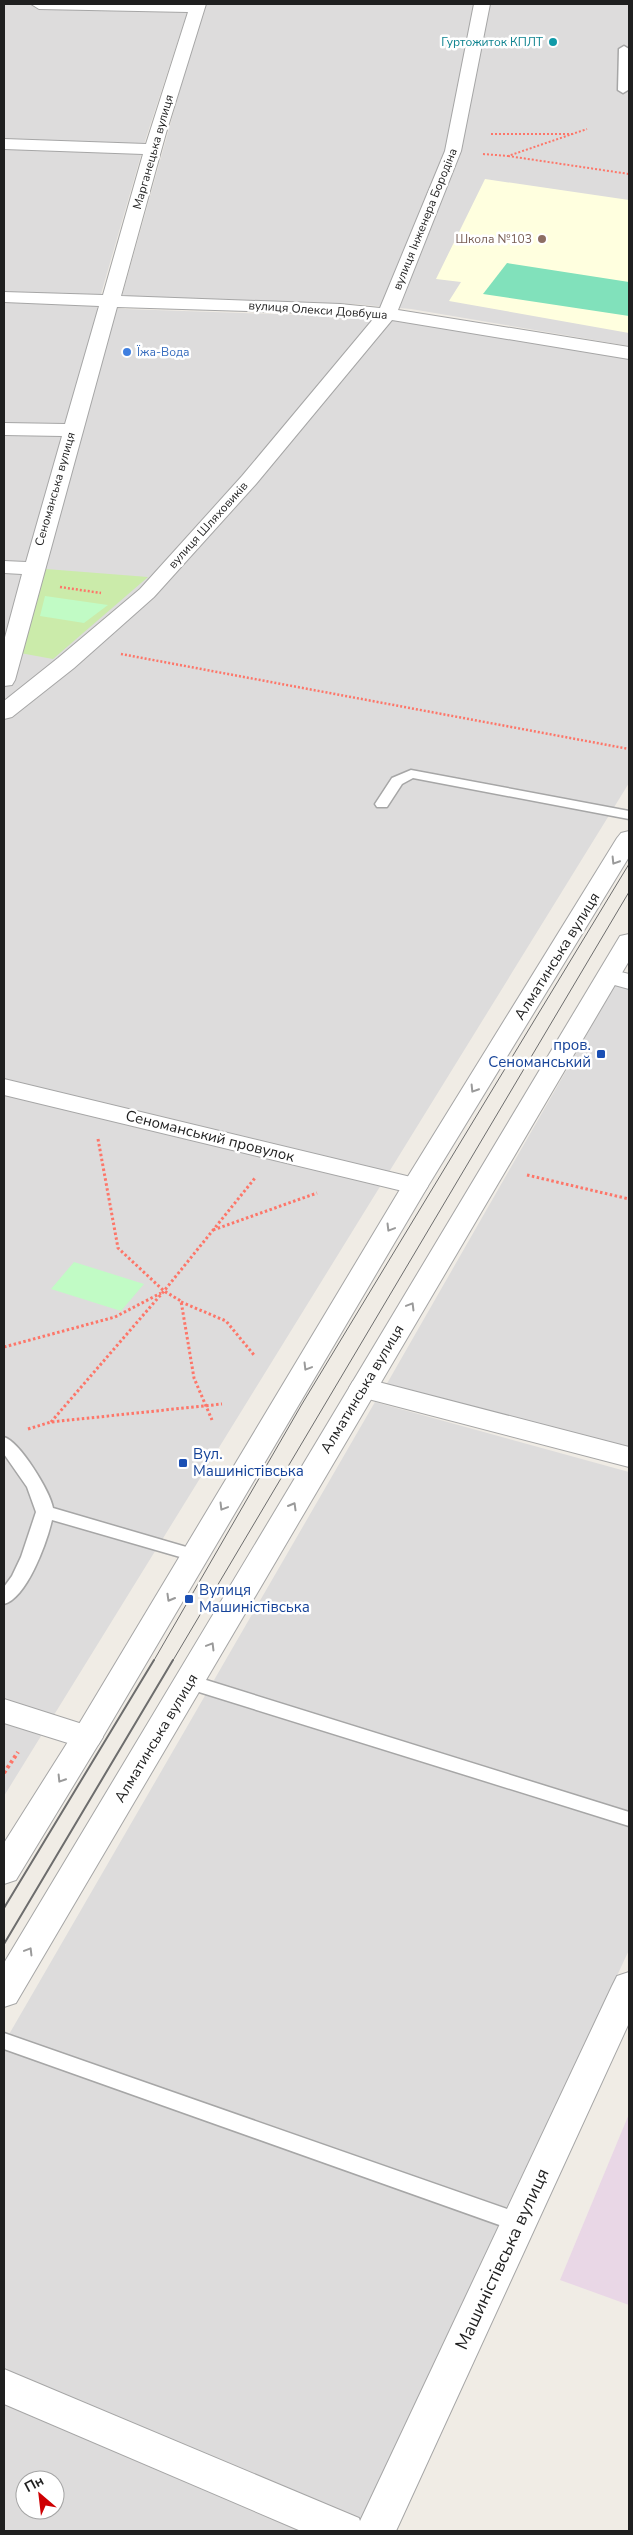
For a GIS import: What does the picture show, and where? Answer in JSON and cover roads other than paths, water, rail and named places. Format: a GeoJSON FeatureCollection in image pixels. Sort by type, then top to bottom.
{"type":"FeatureCollection","features":[{"type":"Feature","properties":{"kind":"street"},"geometry":{"type":"LineString","coordinates":[[40,4],[198,6]]}},
{"type":"Feature","properties":{"kind":"street","name":"вулиця Інженера Бородіна"},"geometry":{"type":"LineString","coordinates":[[387,314],[453,152],[482,4]]}},
{"type":"Feature","properties":{"kind":"street","name":"Марганецька вулиця"},"geometry":{"type":"LineString","coordinates":[[112,300],[153,149],[198,6]]}},
{"type":"Feature","properties":{"kind":"street"},"geometry":{"type":"LineString","coordinates":[[4,144],[153,149]]}},
{"type":"Feature","properties":{"kind":"street","name":"вулиця Олекси Довбуша"},"geometry":{"type":"LineString","coordinates":[[4,297],[340,309],[387,314],[629,353]]}},
{"type":"Feature","properties":{"kind":"street","name":"Сеноманська вулиця"},"geometry":{"type":"LineString","coordinates":[[4,680],[72,430],[112,300]]}},
{"type":"Feature","properties":{"kind":"street","name":"вулиця Шляховиків"},"geometry":{"type":"LineString","coordinates":[[4,712],[84,648],[147,593],[249,480],[387,314]]}},
{"type":"Feature","properties":{"kind":"street"},"geometry":{"type":"LineString","coordinates":[[4,429],[72,430]]}},
{"type":"Feature","properties":{"kind":"street"},"geometry":{"type":"LineString","coordinates":[[4,567],[32,573]]}},
{"type":"Feature","properties":{"kind":"street","name":"Алматинська вулиця"},"geometry":{"type":"LineString","coordinates":[[4,1870],[86,1737],[415,1186],[629,838]]}},
{"type":"Feature","properties":{"kind":"street","name":"Алматинська вулиця"},"geometry":{"type":"LineString","coordinates":[[4,1993],[190,1682],[362,1388],[619,979],[629,941]]}},
{"type":"Feature","properties":{"kind":"street","name":"Сеноманський провулок"},"geometry":{"type":"LineString","coordinates":[[4,1086],[415,1186]]}},
{"type":"Feature","properties":{"kind":"street"},"geometry":{"type":"LineString","coordinates":[[362,1388],[629,1457]]}},
{"type":"Feature","properties":{"kind":"street"},"geometry":{"type":"LineString","coordinates":[[4,1711],[86,1737]]}},
{"type":"Feature","properties":{"kind":"street","name":"Машиністівська вулиця"},"geometry":{"type":"LineString","coordinates":[[376,2531],[629,1986]]}},
{"type":"Feature","properties":{"kind":"street"},"geometry":{"type":"LineString","coordinates":[[4,2386],[345,2531]]}},
{"type":"Feature","properties":{"kind":"lane"},"geometry":{"type":"LineString","coordinates":[[623,90],[624,49]]}},
{"type":"Feature","properties":{"kind":"lane"},"geometry":{"type":"LineString","coordinates":[[382,804],[397,781],[411,774],[629,815]]}},
{"type":"Feature","properties":{"kind":"lane"},"geometry":{"type":"LineString","coordinates":[[4,1443],[17,1457],[34,1484],[45,1512],[35,1544],[20,1580],[4,1598]]}},
{"type":"Feature","properties":{"kind":"lane"},"geometry":{"type":"LineString","coordinates":[[45,1512],[194,1555]]}},
{"type":"Feature","properties":{"kind":"lane"},"geometry":{"type":"LineString","coordinates":[[190,1682],[629,1819]]}},
{"type":"Feature","properties":{"kind":"lane"},"geometry":{"type":"LineString","coordinates":[[4,2041],[519,2223]]}},
{"type":"Feature","properties":{"kind":"tram line"},"geometry":{"type":"LineString","coordinates":[[153,1662],[302,1404],[629,864]]}},
{"type":"Feature","properties":{"kind":"tram line"},"geometry":{"type":"LineString","coordinates":[[172,1662],[629,892]]}},
{"type":"Feature","properties":{"kind":"tram line"},"geometry":{"type":"LineString","coordinates":[[4,1908],[154,1660]]}},
{"type":"Feature","properties":{"kind":"tram line"},"geometry":{"type":"LineString","coordinates":[[4,1944],[173,1660]]}},
{"type":"Feature","properties":{"kind":"place","name":"Гуртожиток КПЛТ"},"geometry":{"type":"Point","coordinates":[553,42]}},
{"type":"Feature","properties":{"kind":"place","name":"Школа №103"},"geometry":{"type":"Point","coordinates":[542,239]}},
{"type":"Feature","properties":{"kind":"place","name":"Їжа-Вода"},"geometry":{"type":"Point","coordinates":[127,352]}},
{"type":"Feature","properties":{"kind":"place","name":"пров. Сеноманський"},"geometry":{"type":"Point","coordinates":[601,1054]}},
{"type":"Feature","properties":{"kind":"place","name":"Вул. Машиністівська"},"geometry":{"type":"Point","coordinates":[183,1463]}},
{"type":"Feature","properties":{"kind":"place","name":"Вулиця Машиністівська"},"geometry":{"type":"Point","coordinates":[189,1599]}}]}
